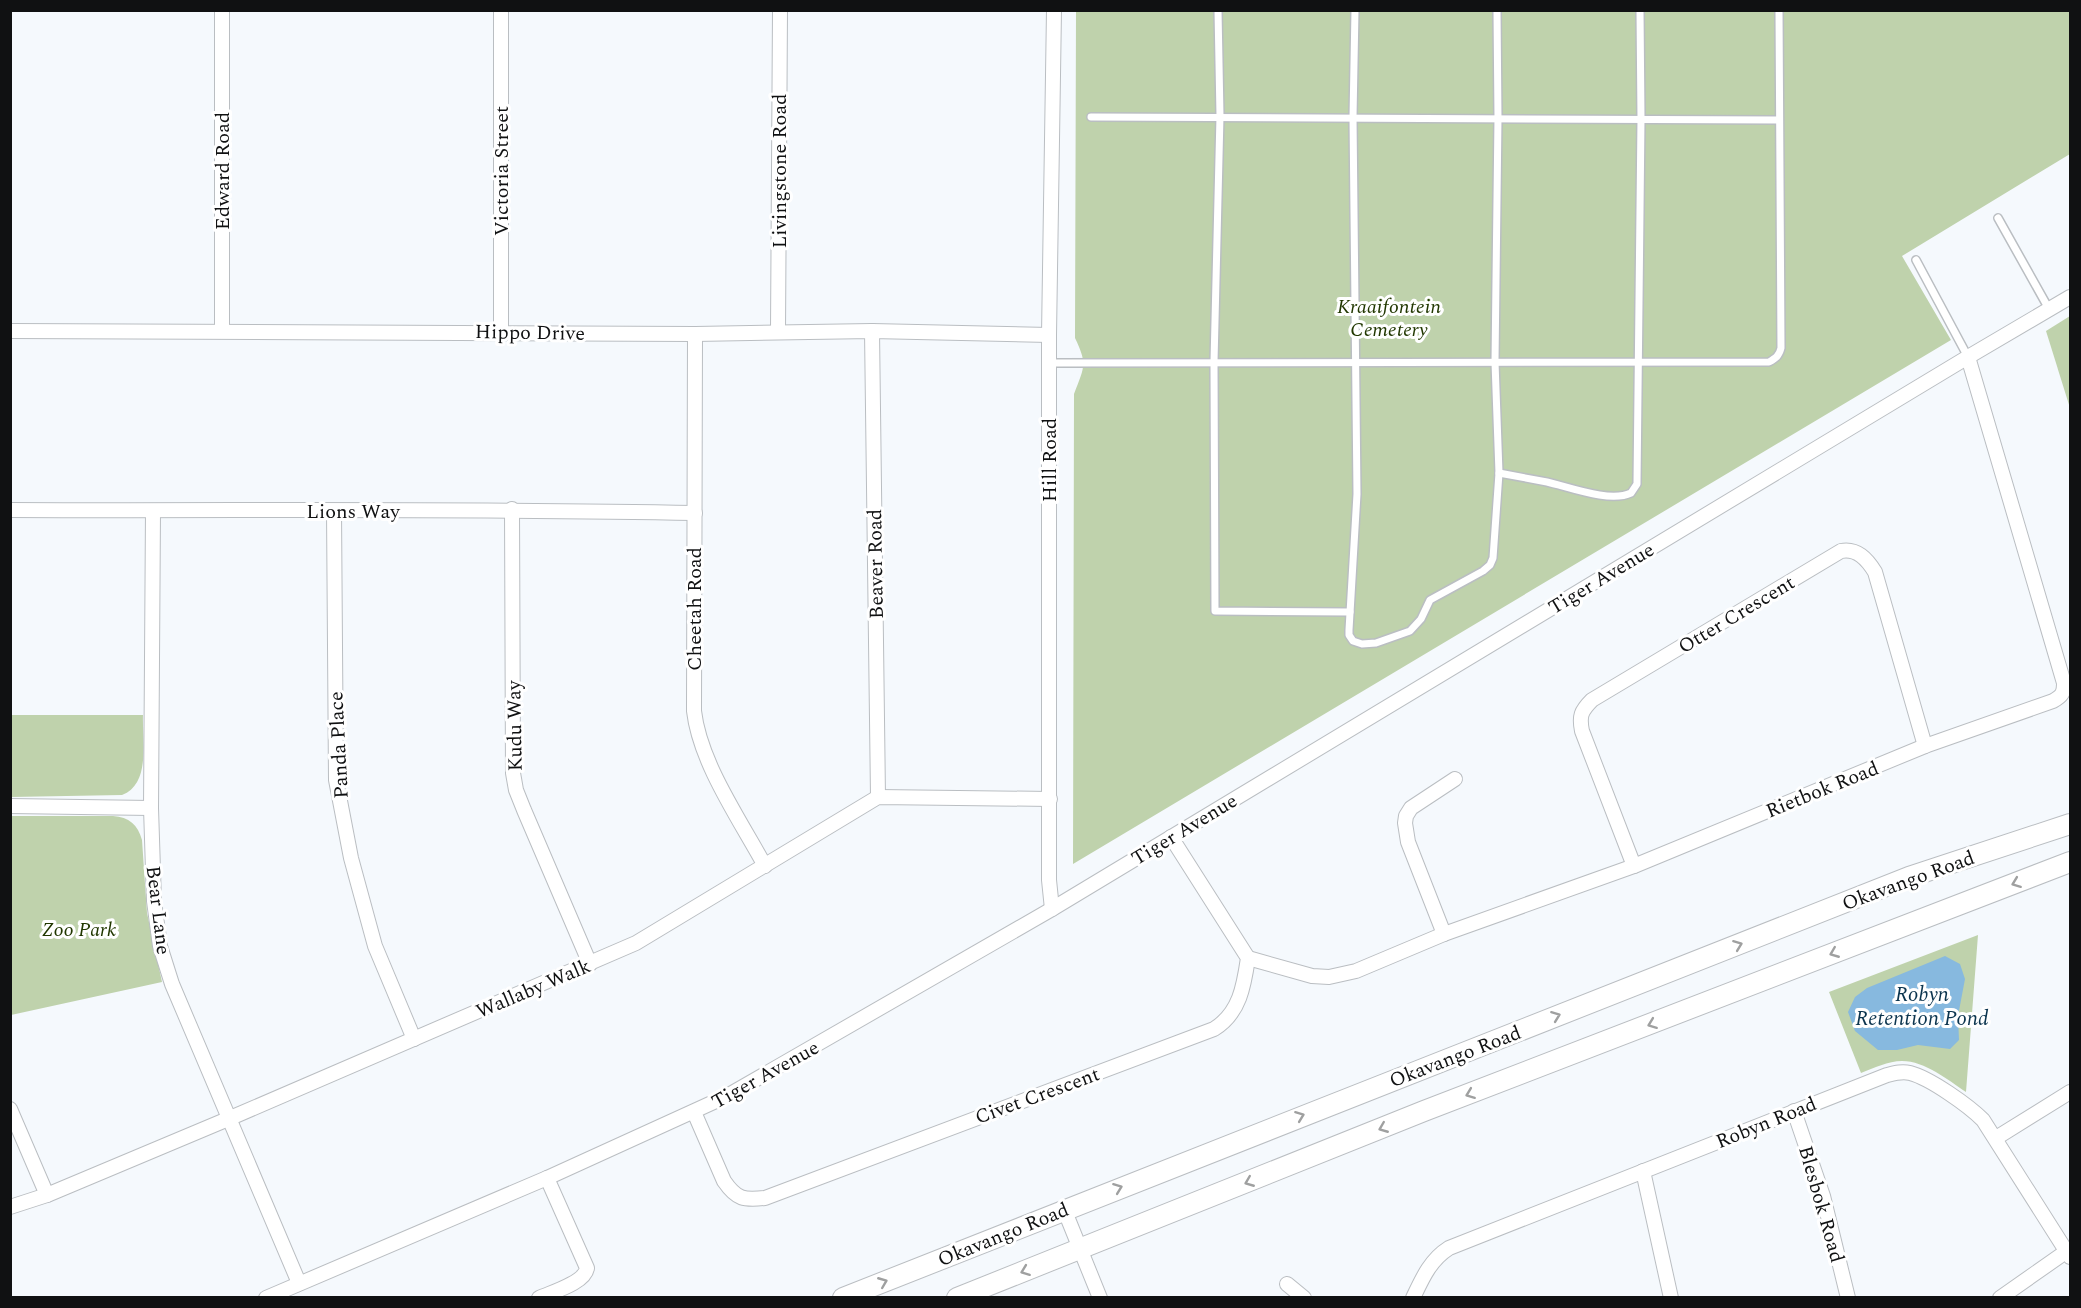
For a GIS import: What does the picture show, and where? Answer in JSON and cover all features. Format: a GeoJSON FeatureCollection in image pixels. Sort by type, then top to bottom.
{"type":"FeatureCollection","features":[{"type":"Feature","properties":{"kind":"main road","name":"Okavango Road"},"geometry":{"type":"LineString","coordinates":[[843,1298],[1909,877],[2070,824]]}},
{"type":"Feature","properties":{"kind":"main road","name":"Okavango Road"},"geometry":{"type":"LineString","coordinates":[[957,1298],[1424,1112],[2070,862]]}},
{"type":"Feature","properties":{"kind":"street","name":"Edward Road"},"geometry":{"type":"LineString","coordinates":[[222,10],[222,331]]}},
{"type":"Feature","properties":{"kind":"street","name":"Victoria Street"},"geometry":{"type":"LineString","coordinates":[[501,10],[501,332]]}},
{"type":"Feature","properties":{"kind":"street","name":"Livingstone Road"},"geometry":{"type":"LineString","coordinates":[[778,332],[780,10]]}},
{"type":"Feature","properties":{"kind":"street","name":"Hill Road"},"geometry":{"type":"LineString","coordinates":[[1052,909],[1049,880],[1048,335],[1054,10]]}},
{"type":"Feature","properties":{"kind":"street","name":"Tiger Avenue"},"geometry":{"type":"LineString","coordinates":[[266,1298],[547,1178],[727,1096],[1052,909],[2070,297]]}},
{"type":"Feature","properties":{"kind":"street","name":"Hippo Drive"},"geometry":{"type":"LineString","coordinates":[[10,331],[695,334],[872,331],[1048,335]]}},
{"type":"Feature","properties":{"kind":"street","name":"Beaver Road"},"geometry":{"type":"LineString","coordinates":[[872,331],[878,797]]}},
{"type":"Feature","properties":{"kind":"street","name":"Cheetah Road"},"geometry":{"type":"LineString","coordinates":[[695,334],[694,711],[696,727],[706,758],[765,866]]}},
{"type":"Feature","properties":{"kind":"street","name":"Rietbok Road"},"geometry":{"type":"LineString","coordinates":[[1248,958],[1312,976],[1329,977],[1356,971],[1444,934],[1634,866],[1925,746],[2054,701],[2062,695],[2064,683],[2055,649],[1968,357]]}},
{"type":"Feature","properties":{"kind":"street","name":"Lions Way"},"geometry":{"type":"LineString","coordinates":[[10,510],[512,509],[694,513]]}},
{"type":"Feature","properties":{"kind":"street","name":"Kudu Way"},"geometry":{"type":"LineString","coordinates":[[512,509],[515,782],[524,810],[590,964]]}},
{"type":"Feature","properties":{"kind":"street","name":"Bear Lane"},"geometry":{"type":"LineString","coordinates":[[153,511],[151,808],[154,901],[160,946],[172,984],[299,1283]]}},
{"type":"Feature","properties":{"kind":"street","name":"Panda Place"},"geometry":{"type":"LineString","coordinates":[[334,511],[336,780],[351,858],[375,946],[414,1039]]}},
{"type":"Feature","properties":{"kind":"street","name":"Otter Crescent"},"geometry":{"type":"LineString","coordinates":[[1634,866],[1582,731],[1580,718],[1582,711],[1592,700],[1841,551],[1853,551],[1860,555],[1867,560],[1875,572],[1925,746]]}},
{"type":"Feature","properties":{"kind":"street"},"geometry":{"type":"LineString","coordinates":[[1444,934],[1408,842],[1405,823],[1411,808],[1455,779]]}},
{"type":"Feature","properties":{"kind":"street"},"geometry":{"type":"LineString","coordinates":[[878,797],[1050,799]]}},
{"type":"Feature","properties":{"kind":"street","name":"Wallaby Walk"},"geometry":{"type":"LineString","coordinates":[[10,1207],[47,1195],[228,1119],[636,943],[878,797]]}},
{"type":"Feature","properties":{"kind":"street"},"geometry":{"type":"LineString","coordinates":[[10,806],[151,808]]}},
{"type":"Feature","properties":{"kind":"street"},"geometry":{"type":"LineString","coordinates":[[1171,837],[1248,958]]}},
{"type":"Feature","properties":{"kind":"street","name":"Civet Crescent"},"geometry":{"type":"LineString","coordinates":[[694,1112],[724,1182],[730,1190],[739,1198],[765,1198],[1214,1029],[1231,1015],[1237,1003],[1244,984],[1248,958]]}},
{"type":"Feature","properties":{"kind":"street","name":"Robyn Road"},"geometry":{"type":"LineString","coordinates":[[1413,1298],[1429,1267],[1441,1253],[1449,1248],[1887,1075],[1904,1072],[1921,1077],[1968,1106],[1983,1120],[2068,1254]]}},
{"type":"Feature","properties":{"kind":"street"},"geometry":{"type":"LineString","coordinates":[[1996,1138],[2070,1092]]}},
{"type":"Feature","properties":{"kind":"street"},"geometry":{"type":"LineString","coordinates":[[10,1109],[47,1195]]}},
{"type":"Feature","properties":{"kind":"street","name":"Blesbok Road"},"geometry":{"type":"LineString","coordinates":[[1794,1111],[1822,1196],[1848,1298]]}},
{"type":"Feature","properties":{"kind":"street"},"geometry":{"type":"LineString","coordinates":[[1643,1171],[1671,1298]]}},
{"type":"Feature","properties":{"kind":"street"},"geometry":{"type":"LineString","coordinates":[[539,1298],[579,1280],[586,1273],[587,1268],[547,1178]]}},
{"type":"Feature","properties":{"kind":"street"},"geometry":{"type":"LineString","coordinates":[[1064,1209],[1100,1298]]}},
{"type":"Feature","properties":{"kind":"street"},"geometry":{"type":"LineString","coordinates":[[2000,1298],[2068,1254]]}},
{"type":"Feature","properties":{"kind":"street"},"geometry":{"type":"LineString","coordinates":[[1287,1284],[1304,1298]]}},
{"type":"Feature","properties":{"kind":"lane"},"geometry":{"type":"LineString","coordinates":[[1218,10],[1220,116],[1214,362],[1215,611],[1350,612]]}},
{"type":"Feature","properties":{"kind":"lane"},"geometry":{"type":"LineString","coordinates":[[1355,10],[1353,117],[1357,494],[1349,635],[1353,641],[1362,644],[1393,638],[1415,627],[1430,600],[1464,583],[1490,565],[1493,558],[1499,473],[1495,362],[1497,10]]}},
{"type":"Feature","properties":{"kind":"lane"},"geometry":{"type":"LineString","coordinates":[[1499,473],[1580,491],[1617,496],[1631,493],[1637,484],[1640,10]]}},
{"type":"Feature","properties":{"kind":"lane"},"geometry":{"type":"LineString","coordinates":[[1049,363],[1769,362],[1778,355],[1781,348],[1779,10]]}},
{"type":"Feature","properties":{"kind":"lane"},"geometry":{"type":"LineString","coordinates":[[1091,117],[1779,120]]}},
{"type":"Feature","properties":{"kind":"lane"},"geometry":{"type":"LineString","coordinates":[[1998,218],[2049,309]]}},
{"type":"Feature","properties":{"kind":"lane"},"geometry":{"type":"LineString","coordinates":[[1916,260],[1968,357]]}},
{"type":"Feature","properties":{"kind":"green space","name":"Kraaifontein Cemetery"},"geometry":{"type":"Polygon","coordinates":[[[1076,11],[2070,11],[2070,154],[1902,256],[1951,340],[1073,864],[1074,394],[1083,366],[1082,354],[1075,338],[1076,11]]]}},
{"type":"Feature","properties":{"kind":"green space"},"geometry":{"type":"Polygon","coordinates":[[[2070,316],[2070,408],[2046,331],[2070,316]]]}},
{"type":"Feature","properties":{"kind":"green space"},"geometry":{"type":"Polygon","coordinates":[[[10,715],[143,715],[143,761],[137,782],[122,795],[11,797],[10,715]]]}},
{"type":"Feature","properties":{"kind":"green space","name":"Zoo Park"},"geometry":{"type":"Polygon","coordinates":[[[11,816],[113,816],[124,818],[135,826],[142,840],[147,913],[162,982],[11,1015],[11,816]]]}},
{"type":"Feature","properties":{"kind":"green space"},"geometry":{"type":"Polygon","coordinates":[[[1978,935],[1966,1092],[1936,1072],[1911,1062],[1892,1062],[1861,1073],[1829,992],[1978,935]]]}},
{"type":"Feature","properties":{"kind":"water","name":"Robyn Retention Pond"},"geometry":{"type":"Polygon","coordinates":[[[1945,956],[1960,964],[1965,979],[1958,1016],[1959,1040],[1950,1049],[1918,1045],[1897,1050],[1878,1050],[1855,1031],[1848,1012],[1855,997],[1867,988],[1945,956]]]}}]}
